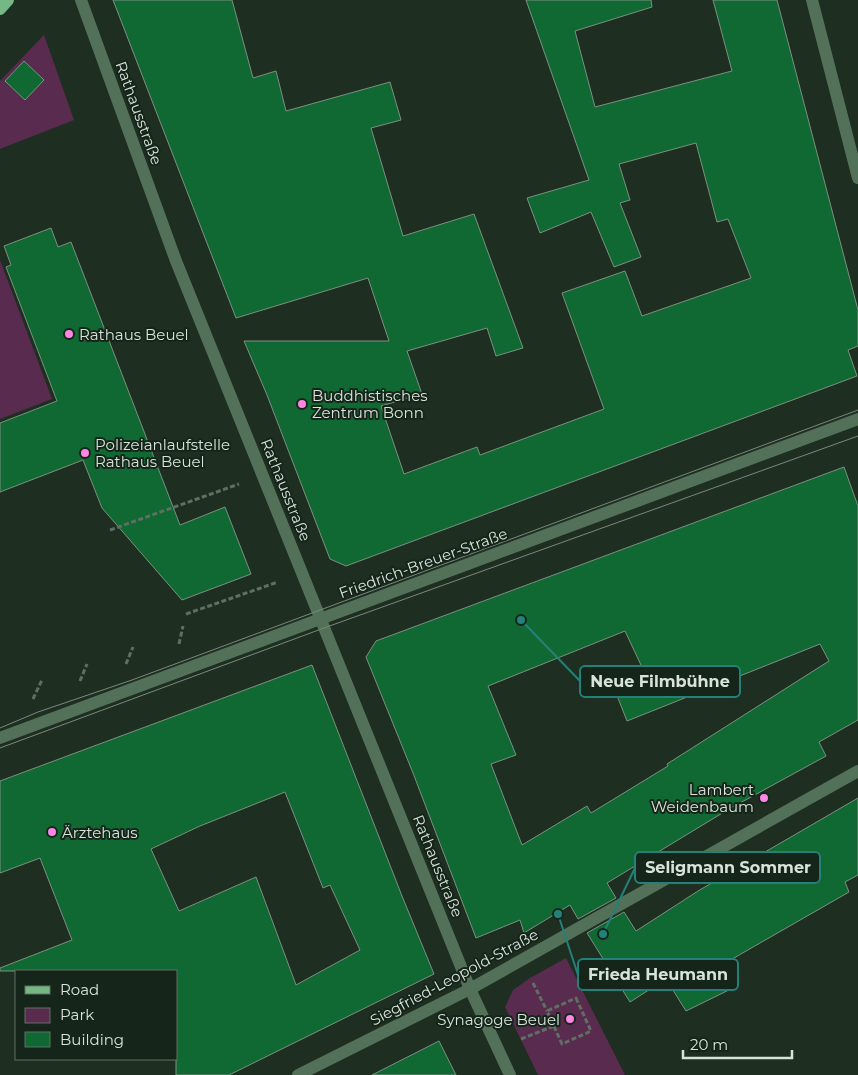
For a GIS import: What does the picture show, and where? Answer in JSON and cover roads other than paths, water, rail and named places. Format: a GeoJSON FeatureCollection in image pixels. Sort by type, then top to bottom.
{"type":"FeatureCollection","features":[{"type":"Feature","properties":{"kind":"main road"},"geometry":{"type":"LineString","coordinates":[[0,9],[8,0]]}},
{"type":"Feature","properties":{"kind":"street","name":"Rathausstraße"},"geometry":{"type":"LineString","coordinates":[[81,0],[176,261],[470,989],[510,1075]]}},
{"type":"Feature","properties":{"kind":"street"},"geometry":{"type":"LineString","coordinates":[[812,0],[858,178]]}},
{"type":"Feature","properties":{"kind":"street","name":"Friedrich-Breuer-Straße"},"geometry":{"type":"LineString","coordinates":[[0,738],[858,419]]}},
{"type":"Feature","properties":{"kind":"street","name":"Siegfried-Leopold-Straße"},"geometry":{"type":"LineString","coordinates":[[298,1075],[470,989],[858,770]]}},
{"type":"Feature","properties":{"kind":"tram line"},"geometry":{"type":"LineString","coordinates":[[0,728],[38,712],[132,680],[858,410]]}},
{"type":"Feature","properties":{"kind":"tram line"},"geometry":{"type":"LineString","coordinates":[[0,748],[324,628],[858,436]]}},
{"type":"Feature","properties":{"kind":"place","name":"Rathaus Beuel"},"geometry":{"type":"Point","coordinates":[69,334]}},
{"type":"Feature","properties":{"kind":"place","name":"Buddhistisches Zentrum Bonn"},"geometry":{"type":"Point","coordinates":[302,404]}},
{"type":"Feature","properties":{"kind":"place","name":"Polizeianlaufstelle Rathaus Beuel"},"geometry":{"type":"Point","coordinates":[85,453]}},
{"type":"Feature","properties":{"kind":"place","name":"Neue Filmbühne"},"geometry":{"type":"Point","coordinates":[521,620]}},
{"type":"Feature","properties":{"kind":"place","name":"Lambert Weidenbaum"},"geometry":{"type":"Point","coordinates":[764,798]}},
{"type":"Feature","properties":{"kind":"place","name":"Ärztehaus"},"geometry":{"type":"Point","coordinates":[52,832]}},
{"type":"Feature","properties":{"kind":"place","name":"Frieda Heumann"},"geometry":{"type":"Point","coordinates":[558,914]}},
{"type":"Feature","properties":{"kind":"place","name":"Seligmann Sommer"},"geometry":{"type":"Point","coordinates":[603,934]}},
{"type":"Feature","properties":{"kind":"place","name":"Synagoge Beuel"},"geometry":{"type":"Point","coordinates":[570,1019]}}]}
